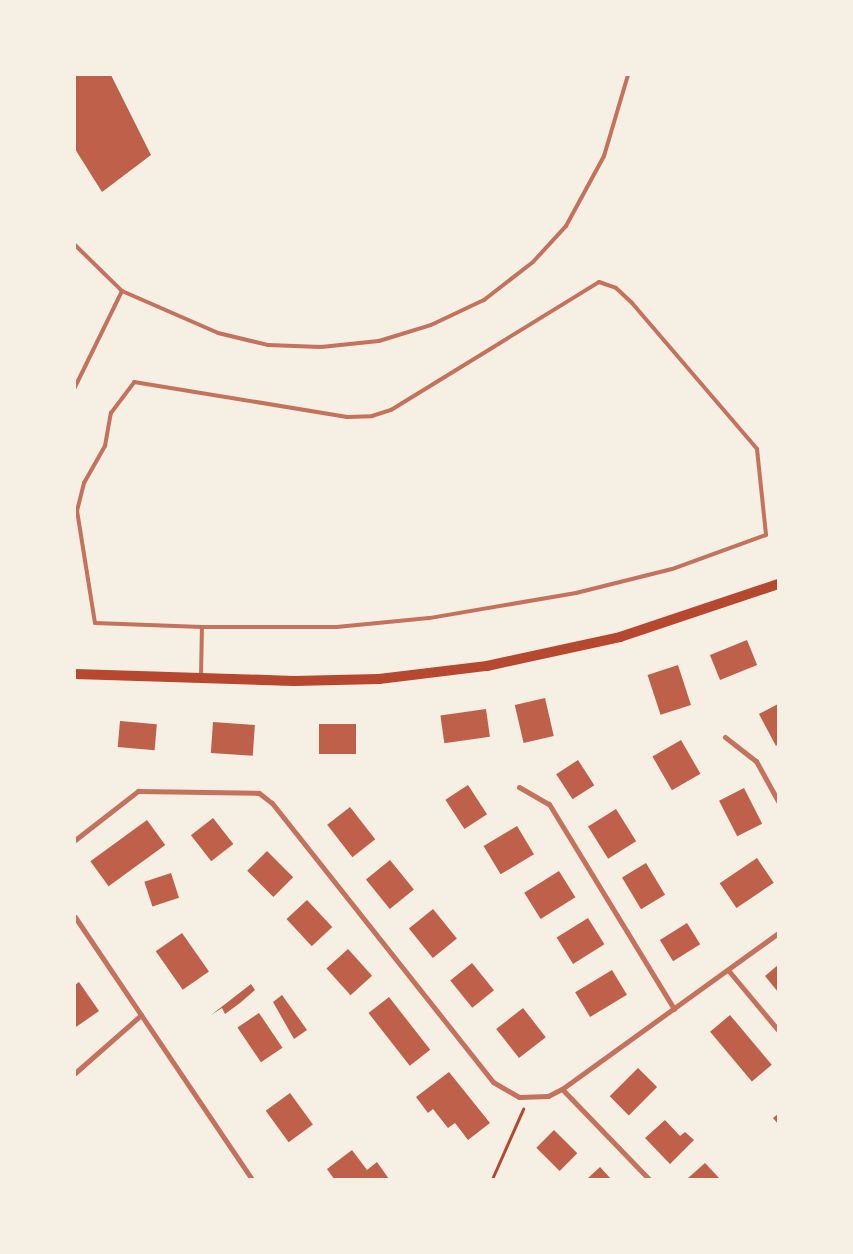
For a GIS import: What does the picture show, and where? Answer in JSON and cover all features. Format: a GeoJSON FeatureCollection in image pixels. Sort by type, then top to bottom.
{"type":"FeatureCollection","features":[{"type":"Feature","properties":{"kind":"main road"},"geometry":{"type":"LineString","coordinates":[[75,674],[200,679],[379,679],[487,666],[620,637],[778,584]]}},
{"type":"Feature","properties":{"kind":"street"},"geometry":{"type":"LineString","coordinates":[[725,737],[756,761],[778,801]]}},
{"type":"Feature","properties":{"kind":"street"},"geometry":{"type":"LineString","coordinates":[[519,788],[549,804],[674,1009]]}},
{"type":"Feature","properties":{"kind":"street"},"geometry":{"type":"LineString","coordinates":[[75,840],[138,792],[259,793],[272,803],[493,1082],[506,1092],[527,1098],[548,1096],[562,1090],[778,933]]}},
{"type":"Feature","properties":{"kind":"street"},"geometry":{"type":"LineString","coordinates":[[75,917],[252,1179]]}},
{"type":"Feature","properties":{"kind":"street"},"geometry":{"type":"LineString","coordinates":[[728,970],[778,1030]]}},
{"type":"Feature","properties":{"kind":"street"},"geometry":{"type":"LineString","coordinates":[[75,1073],[141,1015]]}},
{"type":"Feature","properties":{"kind":"street"},"geometry":{"type":"LineString","coordinates":[[562,1090],[649,1179]]}},
{"type":"Feature","properties":{"kind":"lane"},"geometry":{"type":"LineString","coordinates":[[75,245],[122,290],[218,333],[268,345],[321,347],[379,341],[431,324],[484,300],[534,262],[566,226],[604,156],[628,75]]}},
{"type":"Feature","properties":{"kind":"lane"},"geometry":{"type":"LineString","coordinates":[[599,282],[616,288],[632,303],[758,449],[766,535],[672,569],[576,593],[429,618],[336,627],[202,628],[95,623],[77,511],[84,483],[106,446],[111,413],[134,382],[347,417],[372,416],[391,410],[599,282]]}},
{"type":"Feature","properties":{"kind":"lane"},"geometry":{"type":"LineString","coordinates":[[75,387],[122,290]]}},
{"type":"Feature","properties":{"kind":"lane"},"geometry":{"type":"LineString","coordinates":[[200,679],[202,628]]}},
{"type":"Feature","properties":{"kind":"path"},"geometry":{"type":"LineString","coordinates":[[492,1179],[527,1098]]}},
{"type":"Feature","properties":{"kind":"building"},"geometry":{"type":"Polygon","coordinates":[[[75,75],[111,75],[151,155],[102,192],[75,149],[75,75]]]}},
{"type":"Feature","properties":{"kind":"building"},"geometry":{"type":"Polygon","coordinates":[[[747,640],[757,665],[720,680],[710,655],[747,640]]]}},
{"type":"Feature","properties":{"kind":"building"},"geometry":{"type":"Polygon","coordinates":[[[678,665],[691,705],[661,715],[648,675],[678,665]]]}},
{"type":"Feature","properties":{"kind":"building"},"geometry":{"type":"Polygon","coordinates":[[[545,698],[554,736],[524,743],[515,705],[545,698]]]}},
{"type":"Feature","properties":{"kind":"building"},"geometry":{"type":"Polygon","coordinates":[[[778,704],[778,744],[776,746],[759,714],[778,704]]]}},
{"type":"Feature","properties":{"kind":"building"},"geometry":{"type":"Polygon","coordinates":[[[486,709],[490,737],[444,743],[440,715],[486,709]]]}},
{"type":"Feature","properties":{"kind":"building"},"geometry":{"type":"Polygon","coordinates":[[[120,721],[157,724],[155,750],[118,747],[120,721]]]}},
{"type":"Feature","properties":{"kind":"building"},"geometry":{"type":"Polygon","coordinates":[[[213,722],[255,725],[253,756],[211,753],[213,722]]]}},
{"type":"Feature","properties":{"kind":"building"},"geometry":{"type":"Polygon","coordinates":[[[319,724],[356,724],[356,754],[319,754],[319,724]]]}},
{"type":"Feature","properties":{"kind":"building"},"geometry":{"type":"Polygon","coordinates":[[[681,740],[700,774],[672,790],[652,756],[681,740]]]}},
{"type":"Feature","properties":{"kind":"building"},"geometry":{"type":"Polygon","coordinates":[[[578,760],[594,785],[573,799],[556,774],[578,760]]]}},
{"type":"Feature","properties":{"kind":"building"},"geometry":{"type":"Polygon","coordinates":[[[468,785],[487,814],[464,829],[445,800],[468,785]]]}},
{"type":"Feature","properties":{"kind":"building"},"geometry":{"type":"Polygon","coordinates":[[[744,788],[762,824],[737,836],[719,801],[744,788]]]}},
{"type":"Feature","properties":{"kind":"building"},"geometry":{"type":"Polygon","coordinates":[[[350,807],[375,839],[352,857],[327,825],[350,807]]]}},
{"type":"Feature","properties":{"kind":"building"},"geometry":{"type":"Polygon","coordinates":[[[616,809],[636,841],[608,859],[588,826],[616,809]]]}},
{"type":"Feature","properties":{"kind":"building"},"geometry":{"type":"Polygon","coordinates":[[[213,818],[233,844],[211,861],[191,835],[213,818]]]}},
{"type":"Feature","properties":{"kind":"building"},"geometry":{"type":"Polygon","coordinates":[[[147,820],[165,845],[109,886],[90,861],[147,820]]]}},
{"type":"Feature","properties":{"kind":"building"},"geometry":{"type":"Polygon","coordinates":[[[517,826],[534,854],[501,874],[484,846],[517,826]]]}},
{"type":"Feature","properties":{"kind":"building"},"geometry":{"type":"Polygon","coordinates":[[[267,851],[293,877],[273,897],[247,871],[267,851]]]}},
{"type":"Feature","properties":{"kind":"building"},"geometry":{"type":"Polygon","coordinates":[[[757,858],[774,883],[736,908],[720,883],[757,858]]]}},
{"type":"Feature","properties":{"kind":"building"},"geometry":{"type":"Polygon","coordinates":[[[390,860],[414,890],[390,909],[366,880],[390,860]]]}},
{"type":"Feature","properties":{"kind":"building"},"geometry":{"type":"Polygon","coordinates":[[[646,863],[665,895],[641,909],[622,877],[646,863]]]}},
{"type":"Feature","properties":{"kind":"building"},"geometry":{"type":"Polygon","coordinates":[[[559,871],[575,897],[541,919],[524,893],[559,871]]]}},
{"type":"Feature","properties":{"kind":"building"},"geometry":{"type":"Polygon","coordinates":[[[171,873],[179,898],[152,906],[144,882],[171,873]]]}},
{"type":"Feature","properties":{"kind":"building"},"geometry":{"type":"Polygon","coordinates":[[[307,900],[332,927],[312,946],[287,919],[307,900]]]}},
{"type":"Feature","properties":{"kind":"building"},"geometry":{"type":"Polygon","coordinates":[[[433,909],[457,939],[433,958],[409,929],[433,909]]]}},
{"type":"Feature","properties":{"kind":"building"},"geometry":{"type":"Polygon","coordinates":[[[588,918],[604,944],[573,964],[557,938],[588,918]]]}},
{"type":"Feature","properties":{"kind":"building"},"geometry":{"type":"Polygon","coordinates":[[[687,923],[700,944],[673,961],[660,940],[687,923]]]}},
{"type":"Feature","properties":{"kind":"building"},"geometry":{"type":"Polygon","coordinates":[[[182,933],[209,972],[183,990],[156,951],[182,933]]]}},
{"type":"Feature","properties":{"kind":"building"},"geometry":{"type":"Polygon","coordinates":[[[348,949],[372,976],[351,995],[326,968],[348,949]]]}},
{"type":"Feature","properties":{"kind":"building"},"geometry":{"type":"Polygon","coordinates":[[[472,963],[494,990],[472,1008],[450,981],[472,963]]]}},
{"type":"Feature","properties":{"kind":"building"},"geometry":{"type":"Polygon","coordinates":[[[778,965],[778,992],[765,976],[778,965]]]}},
{"type":"Feature","properties":{"kind":"building"},"geometry":{"type":"Polygon","coordinates":[[[612,970],[627,995],[590,1017],[575,992],[612,970]]]}},
{"type":"Feature","properties":{"kind":"building"},"geometry":{"type":"Polygon","coordinates":[[[79,982],[99,1011],[76,1027],[75,985],[79,982]]]}},
{"type":"Feature","properties":{"kind":"building"},"geometry":{"type":"Polygon","coordinates":[[[251,984],[255,990],[240,1003],[225,1014],[222,1008],[211,1015],[251,984]]]}},
{"type":"Feature","properties":{"kind":"building"},"geometry":{"type":"Polygon","coordinates":[[[282,995],[307,1030],[294,1039],[273,1002],[282,995]]]}},
{"type":"Feature","properties":{"kind":"building"},"geometry":{"type":"Polygon","coordinates":[[[389,997],[430,1050],[410,1066],[369,1013],[389,997]]]}},
{"type":"Feature","properties":{"kind":"building"},"geometry":{"type":"Polygon","coordinates":[[[523,1008],[546,1037],[519,1058],[496,1029],[523,1008]]]}},
{"type":"Feature","properties":{"kind":"building"},"geometry":{"type":"Polygon","coordinates":[[[259,1013],[282,1048],[261,1062],[237,1028],[259,1013]]]}},
{"type":"Feature","properties":{"kind":"building"},"geometry":{"type":"Polygon","coordinates":[[[730,1015],[772,1065],[752,1082],[710,1032],[730,1015]]]}},
{"type":"Feature","properties":{"kind":"building"},"geometry":{"type":"Polygon","coordinates":[[[638,1068],[657,1087],[629,1115],[610,1096],[638,1068]]]}},
{"type":"Feature","properties":{"kind":"building"},"geometry":{"type":"Polygon","coordinates":[[[449,1072],[490,1123],[468,1140],[455,1123],[448,1128],[433,1109],[428,1113],[416,1097],[449,1072]]]}},
{"type":"Feature","properties":{"kind":"building"},"geometry":{"type":"Polygon","coordinates":[[[290,1093],[313,1125],[289,1142],[266,1111],[290,1093]]]}},
{"type":"Feature","properties":{"kind":"building"},"geometry":{"type":"Polygon","coordinates":[[[778,1114],[778,1124],[773,1118],[778,1114]]]}},
{"type":"Feature","properties":{"kind":"building"},"geometry":{"type":"Polygon","coordinates":[[[665,1120],[680,1136],[685,1132],[694,1140],[670,1164],[645,1138],[665,1120]]]}},
{"type":"Feature","properties":{"kind":"building"},"geometry":{"type":"Polygon","coordinates":[[[554,1130],[577,1153],[560,1171],[536,1148],[554,1130]]]}},
{"type":"Feature","properties":{"kind":"building"},"geometry":{"type":"Polygon","coordinates":[[[352,1150],[367,1170],[377,1162],[389,1179],[334,1179],[327,1169],[352,1150]]]}},
{"type":"Feature","properties":{"kind":"building"},"geometry":{"type":"Polygon","coordinates":[[[705,1163],[720,1179],[687,1179],[705,1163]]]}},
{"type":"Feature","properties":{"kind":"building"},"geometry":{"type":"Polygon","coordinates":[[[600,1167],[611,1179],[587,1179],[600,1167]]]}}]}
